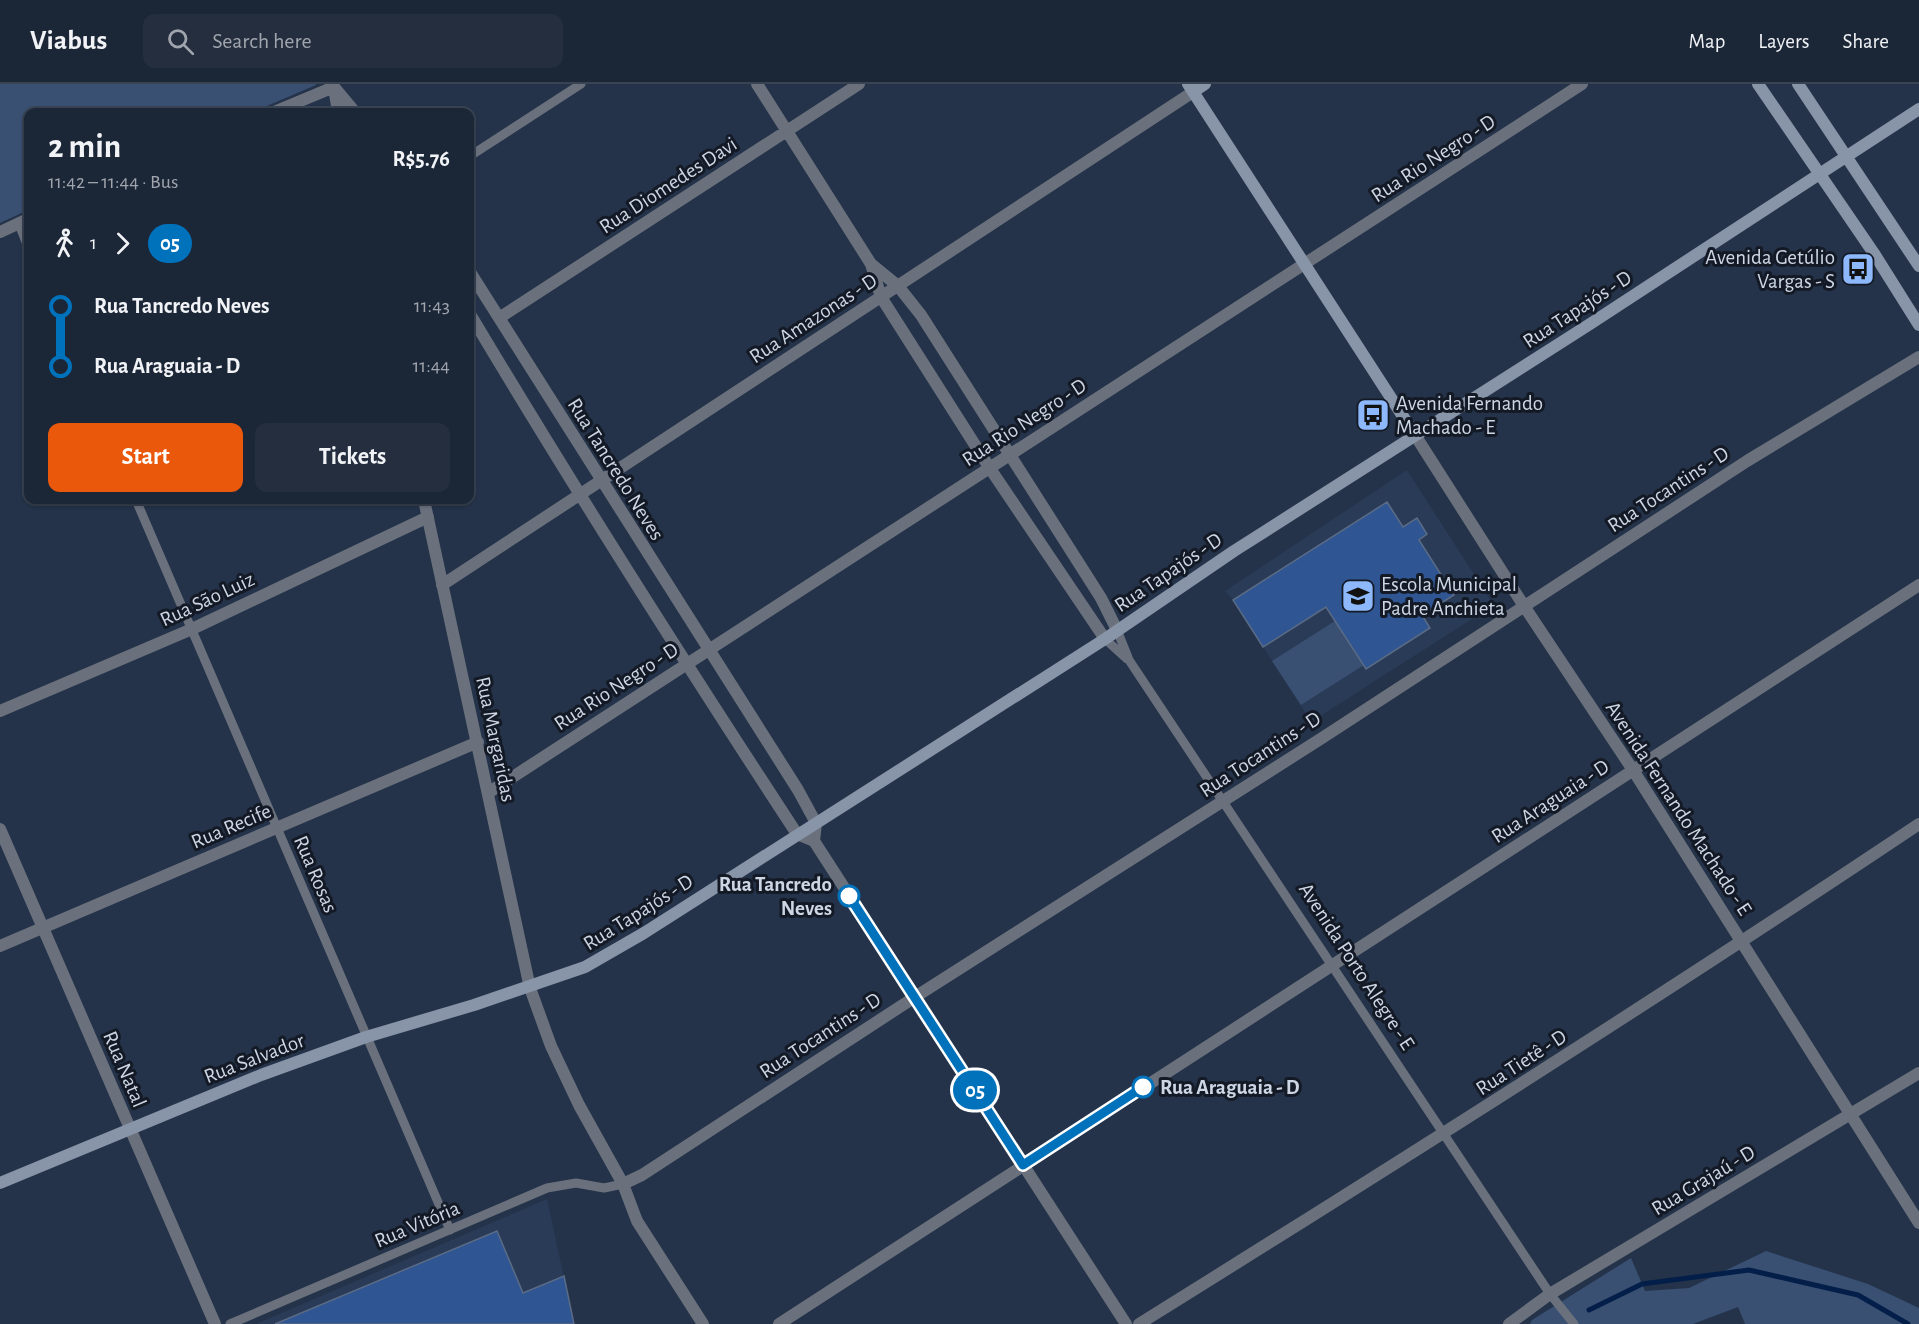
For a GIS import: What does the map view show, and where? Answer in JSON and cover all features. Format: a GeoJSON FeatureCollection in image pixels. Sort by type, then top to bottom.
{"type":"FeatureCollection","features":[{"type":"Feature","properties":{"kind":"street","name":"Avenida Porto Alegre - E"},"geometry":{"type":"LineString","coordinates":[[757,84],[871,264],[881,297],[989,467],[1105,639]]}},
{"type":"Feature","properties":{"kind":"street","name":"Rua Diomedes Davi"},"geometry":{"type":"LineString","coordinates":[[499,318],[859,84]]}},
{"type":"Feature","properties":{"kind":"street","name":"Rua Amazonas - D"},"geometry":{"type":"LineString","coordinates":[[442,585],[898,286],[1191,88],[1205,84]]}},
{"type":"Feature","properties":{"kind":"street","name":"Rua Rio Negro - D"},"geometry":{"type":"LineString","coordinates":[[488,793],[1582,84]]}},
{"type":"Feature","properties":{"kind":"street"},"geometry":{"type":"LineString","coordinates":[[1758,84],[1919,325]]}},
{"type":"Feature","properties":{"kind":"street"},"geometry":{"type":"LineString","coordinates":[[1798,84],[1919,266]]}},
{"type":"Feature","properties":{"kind":"street"},"geometry":{"type":"LineString","coordinates":[[283,108],[334,85]]}},
{"type":"Feature","properties":{"kind":"street"},"geometry":{"type":"LineString","coordinates":[[334,85],[337,108]]}},
{"type":"Feature","properties":{"kind":"street"},"geometry":{"type":"LineString","coordinates":[[334,85],[348,108]]}},
{"type":"Feature","properties":{"kind":"street"},"geometry":{"type":"LineString","coordinates":[[334,85],[352,108]]}},
{"type":"Feature","properties":{"kind":"street","name":"Avenida Fernando Machado - E"},"geometry":{"type":"LineString","coordinates":[[1191,88],[1524,606],[1633,770],[1919,1223]]}},
{"type":"Feature","properties":{"kind":"street","name":"Rua Tapajós - D"},"geometry":{"type":"LineString","coordinates":[[530,988],[585,968],[644,933],[1105,639],[1218,561],[1600,318],[1919,109]]}},
{"type":"Feature","properties":{"kind":"street"},"geometry":{"type":"LineString","coordinates":[[0,232],[24,222]]}},
{"type":"Feature","properties":{"kind":"street","name":"Avenida Porto Alegre - E"},"geometry":{"type":"LineString","coordinates":[[871,264],[898,286],[921,315],[1101,598],[1117,630]]}},
{"type":"Feature","properties":{"kind":"street","name":"Rua Tancredo Neves"},"geometry":{"type":"LineString","coordinates":[[474,278],[798,790],[816,823]]}},
{"type":"Feature","properties":{"kind":"street"},"geometry":{"type":"LineString","coordinates":[[474,321],[579,495],[686,664],[797,834],[814,842],[1126,1324]]}},
{"type":"Feature","properties":{"kind":"street","name":"Rua Tocantins - D"},"geometry":{"type":"LineString","coordinates":[[622,1184],[642,1175],[915,997],[1224,801],[1747,461],[1919,357]]}},
{"type":"Feature","properties":{"kind":"street","name":"Rua Margaridas"},"geometry":{"type":"LineString","coordinates":[[425,504],[530,988],[551,1046],[622,1184],[637,1221],[703,1324]]}},
{"type":"Feature","properties":{"kind":"street","name":"Rua São Luiz"},"geometry":{"type":"LineString","coordinates":[[0,711],[192,629],[428,517]]}},
{"type":"Feature","properties":{"kind":"street","name":"Rua Araguaia - D"},"geometry":{"type":"LineString","coordinates":[[779,1324],[1919,585]]}},
{"type":"Feature","properties":{"kind":"street","name":"Rua Recife"},"geometry":{"type":"LineString","coordinates":[[0,946],[478,742]]}},
{"type":"Feature","properties":{"kind":"street"},"geometry":{"type":"LineString","coordinates":[[814,842],[816,823]]}},
{"type":"Feature","properties":{"kind":"street","name":"Rua Tietê - D"},"geometry":{"type":"LineString","coordinates":[[1139,1324],[1444,1134],[1742,943],[1919,824]]}},
{"type":"Feature","properties":{"kind":"street","name":"Rua Natal"},"geometry":{"type":"LineString","coordinates":[[0,829],[215,1324]]}},
{"type":"Feature","properties":{"kind":"street","name":"Rua Salvador"},"geometry":{"type":"LineString","coordinates":[[0,1183],[261,1075],[366,1037],[530,988]]}},
{"type":"Feature","properties":{"kind":"street","name":"Rua Grajaú - D"},"geometry":{"type":"LineString","coordinates":[[1509,1324],[1550,1294],[1919,1073]]}},
{"type":"Feature","properties":{"kind":"lane"},"geometry":{"type":"LineString","coordinates":[[474,153],[581,84]]}},
{"type":"Feature","properties":{"kind":"lane","name":"Rua Rosas"},"geometry":{"type":"LineString","coordinates":[[138,504],[450,1230]]}},
{"type":"Feature","properties":{"kind":"lane","name":"Avenida Porto Alegre - E"},"geometry":{"type":"LineString","coordinates":[[1117,630],[1129,660],[1550,1294],[1574,1324]]}},
{"type":"Feature","properties":{"kind":"lane","name":"Avenida Porto Alegre - E"},"geometry":{"type":"LineString","coordinates":[[1105,639],[1129,660]]}},
{"type":"Feature","properties":{"kind":"lane","name":"Rua Vitória"},"geometry":{"type":"LineString","coordinates":[[230,1324],[547,1188],[576,1183],[604,1188],[622,1184]]}},
{"type":"Feature","properties":{"kind":"shaded area"},"geometry":{"type":"Polygon","coordinates":[[[0,84],[316,84],[262,108],[24,108],[24,212],[0,223],[0,84]]]}},
{"type":"Feature","properties":{"kind":"shaded area","name":"Escola Municipal Padre Anchieta"},"geometry":{"type":"Polygon","coordinates":[[[1407,470],[1493,604],[1311,722],[1225,591],[1407,470]]]}},
{"type":"Feature","properties":{"kind":"shaded area"},"geometry":{"type":"Polygon","coordinates":[[[1335,621],[1364,665],[1301,705],[1272,661],[1335,621]]]}},
{"type":"Feature","properties":{"kind":"shaded area"},"geometry":{"type":"Polygon","coordinates":[[[547,1199],[574,1324],[256,1324],[547,1199]]]}},
{"type":"Feature","properties":{"kind":"shaded area"},"geometry":{"type":"Polygon","coordinates":[[[1766,1251],[1868,1284],[1919,1308],[1919,1324],[1745,1324],[1738,1307],[1693,1324],[1530,1324],[1532,1320],[1631,1258],[1645,1291],[1689,1288],[1766,1251]]]}},
{"type":"Feature","properties":{"kind":"building"},"geometry":{"type":"Polygon","coordinates":[[[1387,502],[1403,527],[1417,518],[1427,534],[1419,540],[1454,595],[1422,615],[1430,628],[1366,669],[1326,607],[1263,647],[1233,600],[1387,502]]]}},
{"type":"Feature","properties":{"kind":"building"},"geometry":{"type":"Polygon","coordinates":[[[497,1231],[523,1293],[564,1276],[574,1324],[275,1324],[497,1231]]]}},
{"type":"Feature","properties":{"kind":"waterway"},"geometry":{"type":"LineString","coordinates":[[1589,1310],[1642,1284],[1749,1270],[1858,1295],[1908,1324]]}},
{"type":"Feature","properties":{"kind":"bus line","name":"05"},"geometry":{"type":"LineString","coordinates":[[849,896],[1023,1165],[1143,1087]]}},
{"type":"Feature","properties":{"kind":"place","name":"Avenida Getúlio Vargas - S"},"geometry":{"type":"Point","coordinates":[1858,269]}},
{"type":"Feature","properties":{"kind":"place","name":"Avenida Fernando Machado - E"},"geometry":{"type":"Point","coordinates":[1373,415]}},
{"type":"Feature","properties":{"kind":"place","name":"Escola Municipal Padre Anchieta"},"geometry":{"type":"Point","coordinates":[1358,596]}},
{"type":"Feature","properties":{"kind":"place","name":"Rua Tancredo Neves"},"geometry":{"type":"Point","coordinates":[849,896]}},
{"type":"Feature","properties":{"kind":"place","name":"Rua Araguaia - D"},"geometry":{"type":"Point","coordinates":[1143,1087]}}]}
